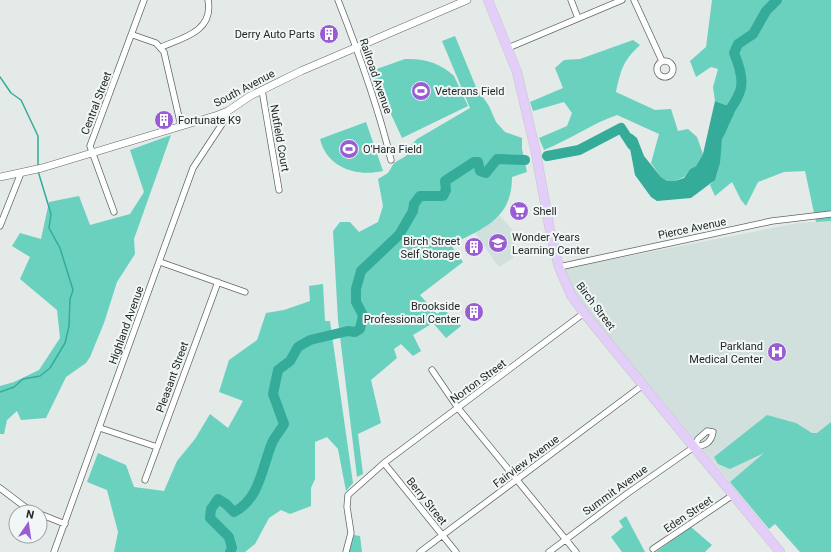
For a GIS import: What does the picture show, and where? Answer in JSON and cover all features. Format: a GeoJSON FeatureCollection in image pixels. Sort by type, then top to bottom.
{"type":"FeatureCollection","features":[{"type":"Feature","properties":{"kind":"main road","name":"Birch Street"},"geometry":{"type":"LineString","coordinates":[[488,0],[517,72],[528,116],[551,236],[559,267],[571,295],[584,313],[780,552]]}},
{"type":"Feature","properties":{"kind":"street","name":"Central Street"},"geometry":{"type":"LineString","coordinates":[[114,212],[90,148],[133,35],[144,0]]}},
{"type":"Feature","properties":{"kind":"street"},"geometry":{"type":"LineString","coordinates":[[161,47],[192,34],[202,27],[209,14],[208,0]]}},
{"type":"Feature","properties":{"kind":"street","name":"Railroad Avenue"},"geometry":{"type":"LineString","coordinates":[[338,0],[384,129],[391,160]]}},
{"type":"Feature","properties":{"kind":"street","name":"South Avenue"},"geometry":{"type":"LineString","coordinates":[[0,177],[42,168],[228,111],[262,90],[355,46],[467,0]]}},
{"type":"Feature","properties":{"kind":"street"},"geometry":{"type":"LineString","coordinates":[[571,0],[578,18]]}},
{"type":"Feature","properties":{"kind":"street"},"geometry":{"type":"LineString","coordinates":[[508,48],[622,0]]}},
{"type":"Feature","properties":{"kind":"street"},"geometry":{"type":"LineString","coordinates":[[634,0],[662,61]]}},
{"type":"Feature","properties":{"kind":"street"},"geometry":{"type":"LineString","coordinates":[[133,35],[151,41],[161,47],[168,64],[181,126]]}},
{"type":"Feature","properties":{"kind":"street","name":"Nutfield Court"},"geometry":{"type":"LineString","coordinates":[[262,90],[279,190]]}},
{"type":"Feature","properties":{"kind":"street","name":"Highland Avenue"},"geometry":{"type":"LineString","coordinates":[[54,552],[66,524],[193,168],[224,121],[228,111]]}},
{"type":"Feature","properties":{"kind":"street"},"geometry":{"type":"LineString","coordinates":[[0,226],[21,173]]}},
{"type":"Feature","properties":{"kind":"street","name":"Pierce Avenue"},"geometry":{"type":"LineString","coordinates":[[559,267],[756,224],[807,215],[831,214]]}},
{"type":"Feature","properties":{"kind":"street"},"geometry":{"type":"LineString","coordinates":[[160,262],[245,292]]}},
{"type":"Feature","properties":{"kind":"street","name":"Pleasant Street"},"geometry":{"type":"LineString","coordinates":[[145,480],[218,282]]}},
{"type":"Feature","properties":{"kind":"street","name":"Norton Street"},"geometry":{"type":"LineString","coordinates":[[346,552],[351,533],[347,507],[348,495],[384,463],[584,313]]}},
{"type":"Feature","properties":{"kind":"street"},"geometry":{"type":"LineString","coordinates":[[432,370],[458,408],[576,552]]}},
{"type":"Feature","properties":{"kind":"street","name":"Fairview Avenue"},"geometry":{"type":"LineString","coordinates":[[420,552],[517,481],[643,385]]}},
{"type":"Feature","properties":{"kind":"street"},"geometry":{"type":"LineString","coordinates":[[100,428],[157,447]]}},
{"type":"Feature","properties":{"kind":"street","name":"Summit Avenue"},"geometry":{"type":"LineString","coordinates":[[549,552],[651,476],[694,447]]}},
{"type":"Feature","properties":{"kind":"street","name":"Berry Street"},"geometry":{"type":"LineString","coordinates":[[384,463],[456,552]]}},
{"type":"Feature","properties":{"kind":"street"},"geometry":{"type":"LineString","coordinates":[[0,488],[21,504]]}},
{"type":"Feature","properties":{"kind":"street","name":"Eden Street"},"geometry":{"type":"LineString","coordinates":[[653,549],[734,495]]}},
{"type":"Feature","properties":{"kind":"street"},"geometry":{"type":"LineString","coordinates":[[48,517],[66,524]]}},
{"type":"Feature","properties":{"kind":"shaded area"},"geometry":{"type":"Polygon","coordinates":[[[712,0],[831,0],[831,221],[816,222],[805,171],[784,172],[758,182],[746,206],[741,200],[732,182],[715,196],[710,185],[718,170],[722,141],[733,117],[734,108],[715,101],[713,87],[718,69],[711,67],[696,77],[690,61],[706,47],[712,0]]]}},
{"type":"Feature","properties":{"kind":"shaded area"},"geometry":{"type":"Polygon","coordinates":[[[455,36],[476,87],[489,106],[496,122],[505,132],[522,138],[522,149],[527,172],[512,177],[511,191],[507,203],[494,220],[485,227],[451,245],[463,262],[420,295],[437,314],[444,309],[461,326],[446,338],[433,323],[413,335],[421,351],[413,356],[401,344],[394,349],[397,358],[371,380],[381,423],[358,434],[363,474],[357,477],[338,320],[333,231],[340,222],[350,222],[359,232],[378,222],[383,206],[378,179],[388,173],[394,163],[406,156],[411,145],[417,139],[470,108],[442,41],[455,36]]]}},
{"type":"Feature","properties":{"kind":"shaded area"},"geometry":{"type":"Polygon","coordinates":[[[633,40],[640,45],[626,61],[619,77],[616,92],[655,110],[671,109],[678,131],[688,129],[697,137],[703,154],[696,166],[690,169],[684,177],[675,181],[667,181],[661,177],[651,163],[659,134],[617,115],[544,150],[539,138],[567,126],[572,113],[564,102],[533,111],[530,102],[563,88],[555,68],[564,60],[580,59],[633,40]]]}},
{"type":"Feature","properties":{"kind":"shaded area","name":"Veterans Field"},"geometry":{"type":"Polygon","coordinates":[[[405,59],[418,59],[431,62],[449,71],[454,76],[468,106],[402,138],[371,71],[405,59]]]}},
{"type":"Feature","properties":{"kind":"shaded area"},"geometry":{"type":"Polygon","coordinates":[[[715,101],[734,108],[734,114],[722,140],[720,163],[715,180],[691,198],[657,201],[651,197],[635,175],[629,143],[624,136],[627,133],[632,134],[637,138],[644,156],[661,177],[667,181],[675,181],[684,178],[690,169],[696,166],[703,154],[715,101]]]}},
{"type":"Feature","properties":{"kind":"shaded area","name":"O'Hara Field"},"geometry":{"type":"Polygon","coordinates":[[[366,122],[383,171],[363,173],[344,168],[329,157],[320,139],[366,122]]]}},
{"type":"Feature","properties":{"kind":"shaded area"},"geometry":{"type":"Polygon","coordinates":[[[171,135],[134,239],[135,254],[117,282],[104,323],[90,357],[86,363],[66,377],[46,418],[21,420],[17,411],[7,420],[4,434],[0,434],[0,386],[14,382],[39,370],[60,338],[57,310],[20,279],[30,257],[12,246],[20,233],[41,239],[49,202],[79,196],[90,225],[130,214],[144,192],[130,150],[171,135]]]}},
{"type":"Feature","properties":{"kind":"shaded area","name":"Wonder Years Learning Center"},"geometry":{"type":"Polygon","coordinates":[[[500,216],[515,233],[513,258],[499,267],[475,233],[500,216]]]}},
{"type":"Feature","properties":{"kind":"shaded area","name":"Parkland Medical Center"},"geometry":{"type":"Polygon","coordinates":[[[831,221],[831,422],[817,433],[791,432],[730,482],[576,296],[563,269],[798,223],[831,221]]]}},
{"type":"Feature","properties":{"kind":"shaded area"},"geometry":{"type":"Polygon","coordinates":[[[323,284],[325,321],[330,321],[353,483],[346,491],[338,449],[327,437],[315,442],[315,479],[311,488],[311,506],[290,514],[281,510],[269,518],[255,544],[245,552],[114,552],[118,532],[107,490],[87,482],[98,453],[126,465],[134,487],[164,491],[177,461],[195,439],[210,414],[228,428],[243,401],[219,392],[229,360],[257,340],[266,313],[284,310],[310,301],[309,286],[323,284]]]}},
{"type":"Feature","properties":{"kind":"shaded area"},"geometry":{"type":"Polygon","coordinates":[[[767,415],[796,423],[812,433],[817,433],[831,422],[831,552],[800,552],[775,524],[769,529],[730,482],[764,453],[730,469],[718,464],[714,457],[767,415]]]}},
{"type":"Feature","properties":{"kind":"shaded area"},"geometry":{"type":"Polygon","coordinates":[[[626,516],[645,552],[622,552],[611,537],[623,527],[619,521],[626,516]]]}},
{"type":"Feature","properties":{"kind":"shaded area"},"geometry":{"type":"Polygon","coordinates":[[[691,527],[712,545],[705,552],[656,552],[691,527]]]}},
{"type":"Feature","properties":{"kind":"shaded area"},"geometry":{"type":"Polygon","coordinates":[[[354,535],[360,536],[362,552],[349,552],[354,535]]]}},
{"type":"Feature","properties":{"kind":"waterway"},"geometry":{"type":"LineString","coordinates":[[724,118],[739,94],[741,87],[741,73],[734,53],[738,44],[753,34],[766,11],[777,0]]}},
{"type":"Feature","properties":{"kind":"waterway"},"geometry":{"type":"LineString","coordinates":[[0,77],[11,93],[21,100],[38,136],[38,167]]}},
{"type":"Feature","properties":{"kind":"waterway"},"geometry":{"type":"LineString","coordinates":[[547,156],[579,150],[621,128],[632,145]]}},
{"type":"Feature","properties":{"kind":"waterway"},"geometry":{"type":"LineString","coordinates":[[230,552],[232,548],[229,537],[210,518],[211,509],[218,499],[234,512],[243,506],[255,491],[272,443],[284,424],[273,394],[278,370],[290,361],[298,347],[310,340],[348,331],[355,332],[360,329],[363,315],[356,302],[356,289],[361,271],[399,235],[413,211],[414,204],[420,196],[443,196],[446,190],[445,181],[474,162],[478,162],[480,171],[486,173],[497,159],[525,160]]}},
{"type":"Feature","properties":{"kind":"waterway"},"geometry":{"type":"LineString","coordinates":[[0,392],[14,387],[23,379],[40,376],[50,368],[65,343],[69,326],[70,299],[73,290],[60,248],[49,228],[51,214],[38,171]]}},
{"type":"Feature","properties":{"kind":"place","name":"Derry Auto Parts"},"geometry":{"type":"Point","coordinates":[329,34]}},
{"type":"Feature","properties":{"kind":"place","name":"Veterans Field"},"geometry":{"type":"Point","coordinates":[421,91]}},
{"type":"Feature","properties":{"kind":"place","name":"Fortunate K9"},"geometry":{"type":"Point","coordinates":[164,120]}},
{"type":"Feature","properties":{"kind":"place","name":"O'Hara Field"},"geometry":{"type":"Point","coordinates":[349,149]}},
{"type":"Feature","properties":{"kind":"place","name":"Shell"},"geometry":{"type":"Point","coordinates":[519,211]}},
{"type":"Feature","properties":{"kind":"place","name":"Wonder Years Learning Center"},"geometry":{"type":"Point","coordinates":[498,243]}},
{"type":"Feature","properties":{"kind":"place","name":"Birch Street Self Storage"},"geometry":{"type":"Point","coordinates":[474,247]}},
{"type":"Feature","properties":{"kind":"place","name":"Brookside Professional Center"},"geometry":{"type":"Point","coordinates":[474,312]}},
{"type":"Feature","properties":{"kind":"place","name":"Parkland Medical Center"},"geometry":{"type":"Point","coordinates":[777,352]}}]}
